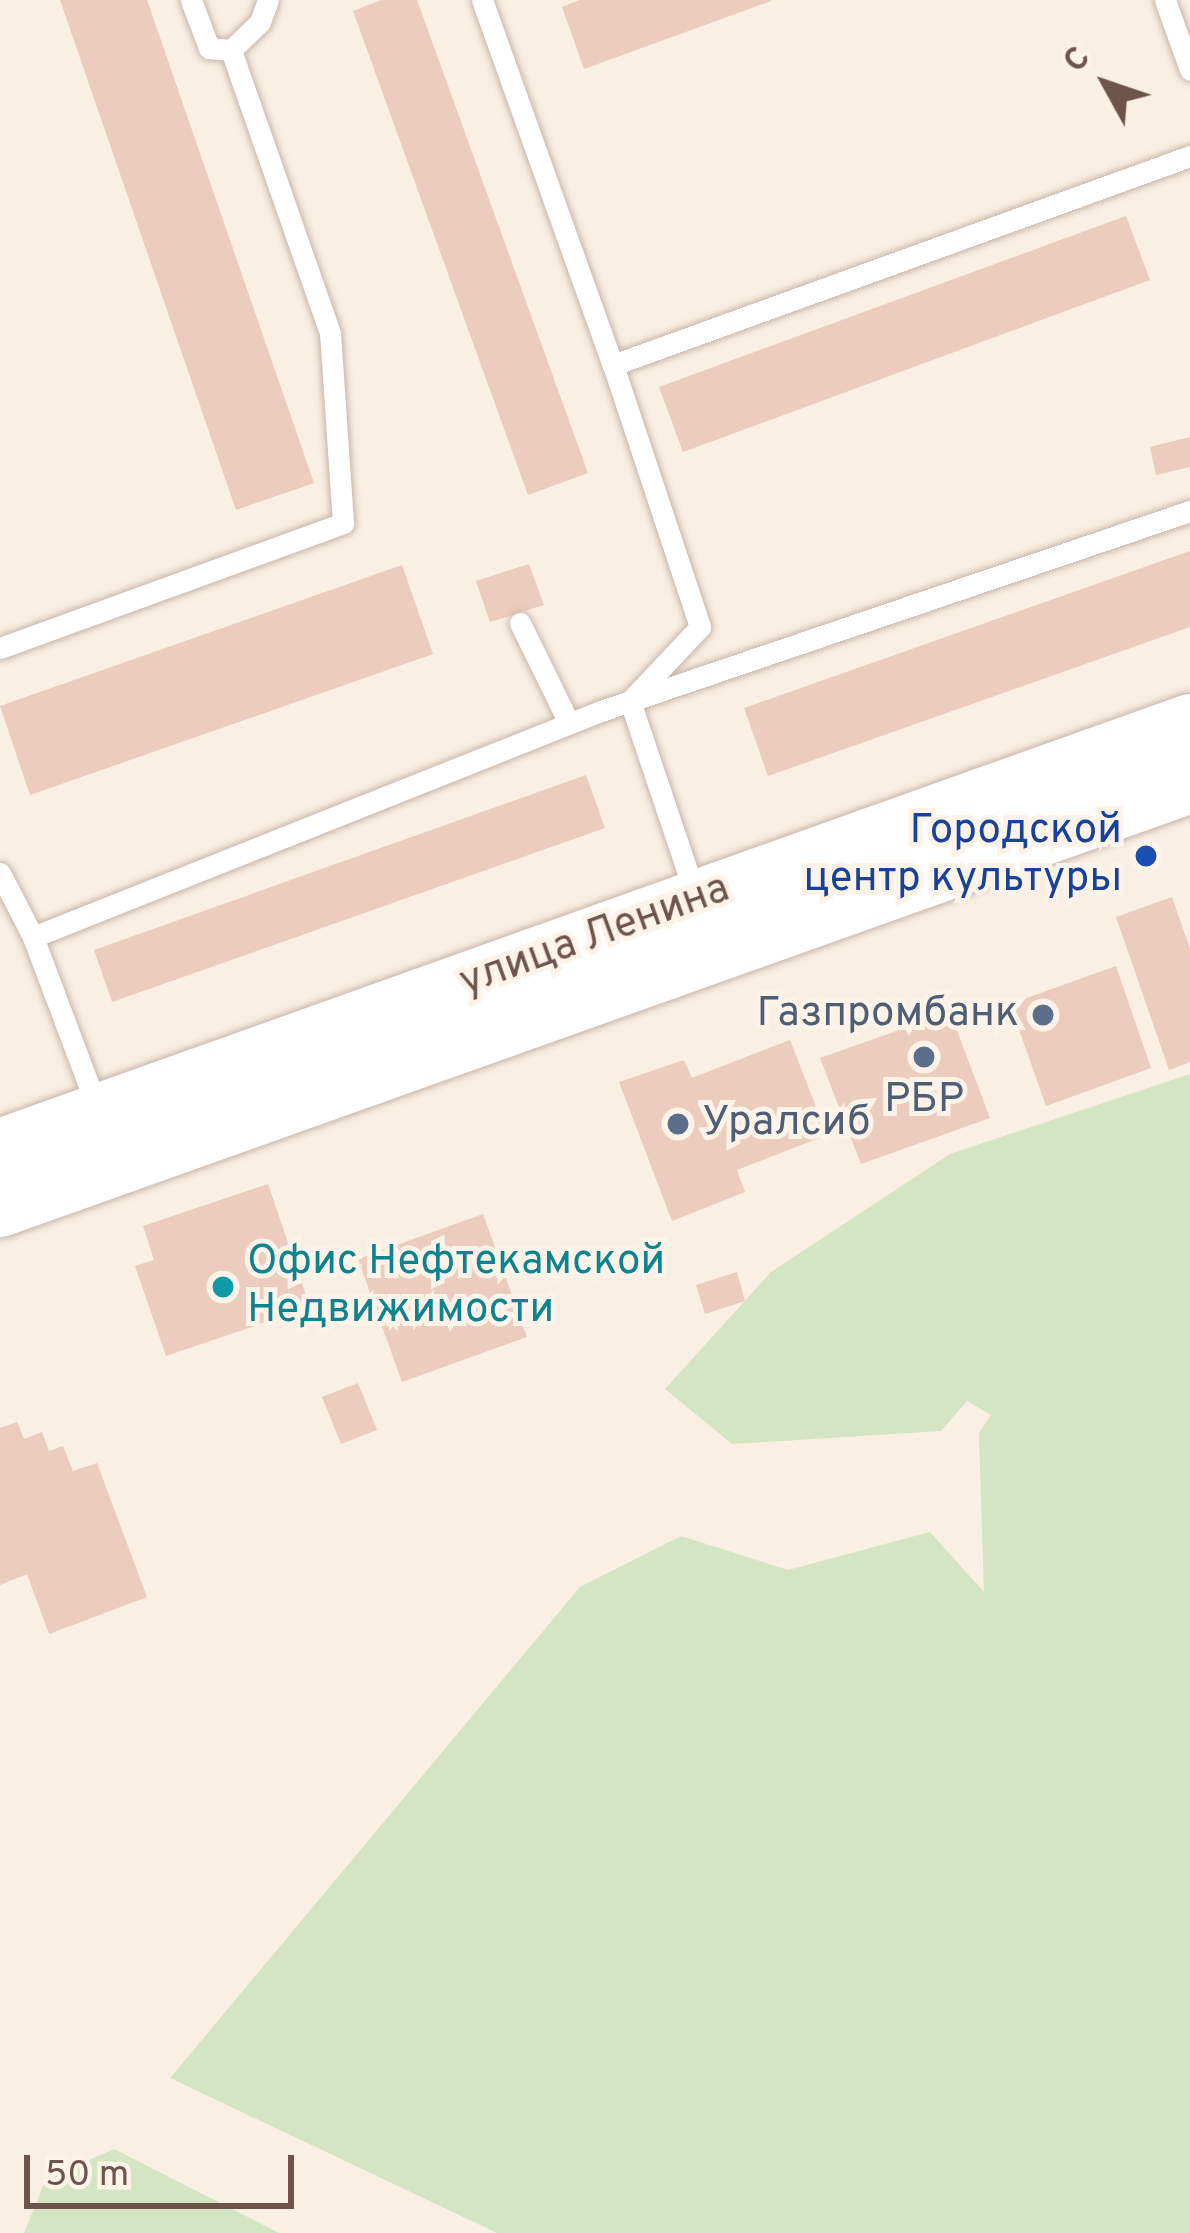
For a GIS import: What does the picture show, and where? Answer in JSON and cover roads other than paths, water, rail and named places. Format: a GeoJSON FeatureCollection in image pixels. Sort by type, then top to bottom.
{"type":"FeatureCollection","features":[{"type":"Feature","properties":{"kind":"main road","name":"улица Ленина"},"geometry":{"type":"LineString","coordinates":[[0,1149],[1190,724]]}},
{"type":"Feature","properties":{"kind":"main road","name":"улица Ленина"},"geometry":{"type":"LineString","coordinates":[[0,1207],[1190,783]]}},
{"type":"Feature","properties":{"kind":"lane"},"geometry":{"type":"LineString","coordinates":[[191,0],[209,48],[231,50],[260,22],[268,0]]}},
{"type":"Feature","properties":{"kind":"lane"},"geometry":{"type":"LineString","coordinates":[[482,0],[614,365],[700,627],[630,701]]}},
{"type":"Feature","properties":{"kind":"lane"},"geometry":{"type":"LineString","coordinates":[[1165,0],[1190,70]]}},
{"type":"Feature","properties":{"kind":"lane"},"geometry":{"type":"LineString","coordinates":[[0,648],[343,524],[331,333],[231,50]]}},
{"type":"Feature","properties":{"kind":"lane"},"geometry":{"type":"LineString","coordinates":[[614,365],[1190,156]]}},
{"type":"Feature","properties":{"kind":"lane"},"geometry":{"type":"LineString","coordinates":[[33,937],[569,723],[1190,511]]}},
{"type":"Feature","properties":{"kind":"lane"},"geometry":{"type":"LineString","coordinates":[[520,623],[569,723]]}},
{"type":"Feature","properties":{"kind":"lane"},"geometry":{"type":"LineString","coordinates":[[630,701],[697,900]]}},
{"type":"Feature","properties":{"kind":"lane"},"geometry":{"type":"LineString","coordinates":[[2,889],[33,937],[99,1114]]}},
{"type":"Feature","properties":{"kind":"place","name":"Городской центр культуры"},"geometry":{"type":"Point","coordinates":[1146,856]}},
{"type":"Feature","properties":{"kind":"place","name":"Газпромбанк"},"geometry":{"type":"Point","coordinates":[1043,1015]}},
{"type":"Feature","properties":{"kind":"place","name":"РБР"},"geometry":{"type":"Point","coordinates":[924,1057]}},
{"type":"Feature","properties":{"kind":"place","name":"Уралсиб"},"geometry":{"type":"Point","coordinates":[678,1124]}},
{"type":"Feature","properties":{"kind":"place","name":"Офис Нефтекамской Недвижимости"},"geometry":{"type":"Point","coordinates":[223,1287]}}]}
